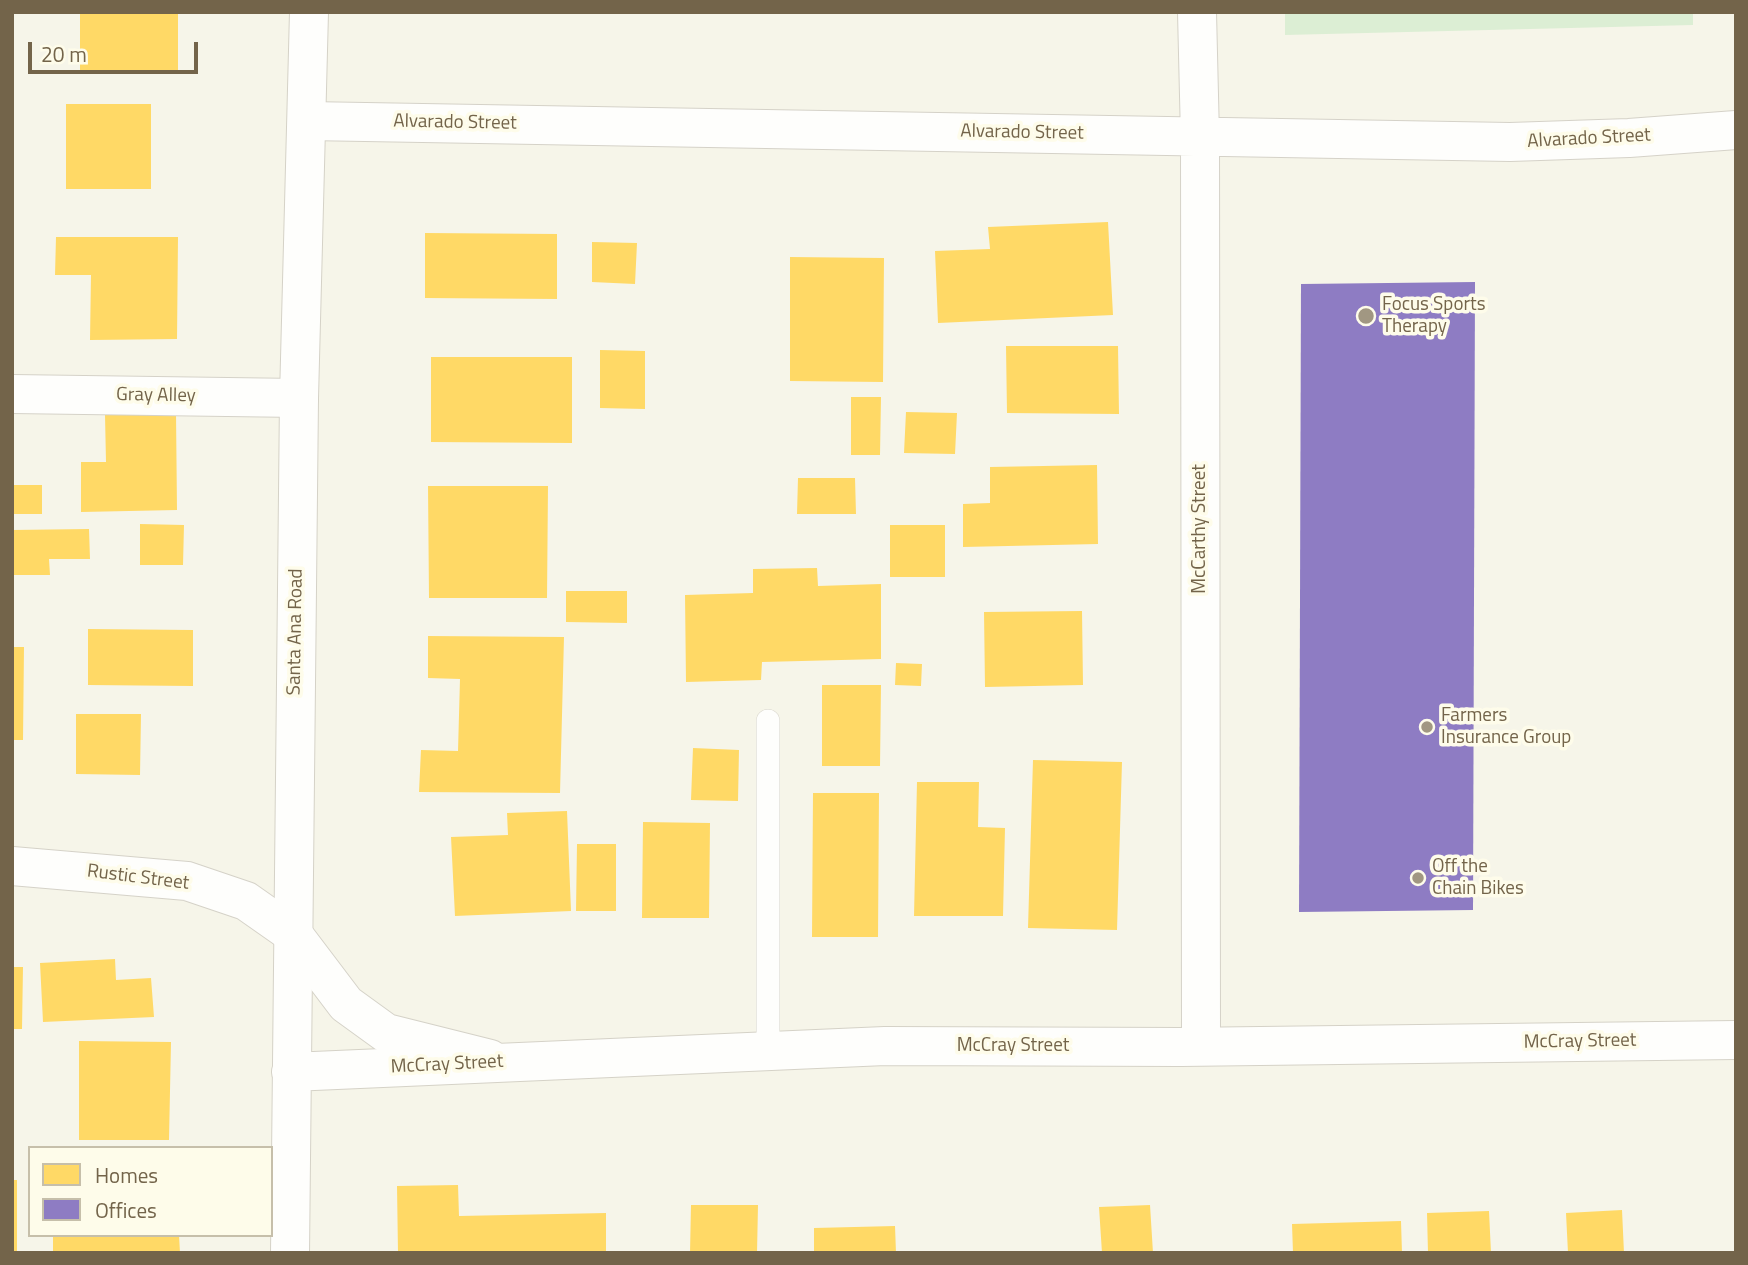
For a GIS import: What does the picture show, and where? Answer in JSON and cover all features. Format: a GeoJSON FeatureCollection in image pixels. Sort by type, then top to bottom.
{"type":"FeatureCollection","features":[{"type":"Feature","properties":{"kind":"street","name":"Santa Ana Road"},"geometry":{"type":"LineString","coordinates":[[290,1253],[299,398],[309,12]]}},
{"type":"Feature","properties":{"kind":"street","name":"McCarthy Street"},"geometry":{"type":"LineString","coordinates":[[1197,12],[1200,137],[1201,1046]]}},
{"type":"Feature","properties":{"kind":"street","name":"Alvarado Street"},"geometry":{"type":"LineString","coordinates":[[308,121],[1510,142],[1629,138],[1736,130]]}},
{"type":"Feature","properties":{"kind":"street","name":"Gray Alley"},"geometry":{"type":"LineString","coordinates":[[12,394],[299,398]]}},
{"type":"Feature","properties":{"kind":"street","name":"Rustic Street"},"geometry":{"type":"LineString","coordinates":[[12,866],[187,881],[246,901],[293,934],[346,1004],[386,1033],[506,1063]]}},
{"type":"Feature","properties":{"kind":"street","name":"McCray Street"},"geometry":{"type":"LineString","coordinates":[[291,1072],[886,1046],[1201,1046],[1736,1040]]}},
{"type":"Feature","properties":{"kind":"lane"},"geometry":{"type":"LineString","coordinates":[[768,721],[768,1051]]}},
{"type":"Feature","properties":{"kind":"green space"},"geometry":{"type":"Polygon","coordinates":[[[1285,12],[1693,12],[1693,25],[1285,35],[1285,12]]]}},
{"type":"Feature","properties":{"kind":"building: Homes"},"geometry":{"type":"Polygon","coordinates":[[[80,12],[178,12],[178,70],[80,70],[80,12]]]}},
{"type":"Feature","properties":{"kind":"building: Homes"},"geometry":{"type":"Polygon","coordinates":[[[66,104],[151,104],[151,189],[66,189],[66,104]]]}},
{"type":"Feature","properties":{"kind":"building: Homes"},"geometry":{"type":"Polygon","coordinates":[[[1108,222],[1113,315],[938,323],[935,251],[990,249],[988,227],[1108,222]]]}},
{"type":"Feature","properties":{"kind":"building: Homes"},"geometry":{"type":"Polygon","coordinates":[[[425,233],[557,234],[557,299],[425,298],[425,233]]]}},
{"type":"Feature","properties":{"kind":"building: Homes"},"geometry":{"type":"Polygon","coordinates":[[[56,237],[178,237],[177,339],[90,340],[91,275],[55,275],[56,237]]]}},
{"type":"Feature","properties":{"kind":"building: Homes"},"geometry":{"type":"Polygon","coordinates":[[[592,242],[637,243],[635,284],[592,282],[592,242]]]}},
{"type":"Feature","properties":{"kind":"building: Homes"},"geometry":{"type":"Polygon","coordinates":[[[790,257],[884,258],[883,382],[790,381],[790,257]]]}},
{"type":"Feature","properties":{"kind":"building: Homes"},"geometry":{"type":"Polygon","coordinates":[[[1006,346],[1118,346],[1119,414],[1007,413],[1006,346]]]}},
{"type":"Feature","properties":{"kind":"building: Homes"},"geometry":{"type":"Polygon","coordinates":[[[600,350],[645,351],[645,409],[600,408],[600,350]]]}},
{"type":"Feature","properties":{"kind":"building: Homes"},"geometry":{"type":"Polygon","coordinates":[[[431,357],[572,357],[572,443],[431,442],[431,357]]]}},
{"type":"Feature","properties":{"kind":"building: Homes"},"geometry":{"type":"Polygon","coordinates":[[[851,397],[881,397],[880,455],[851,455],[851,397]]]}},
{"type":"Feature","properties":{"kind":"building: Homes"},"geometry":{"type":"Polygon","coordinates":[[[906,412],[957,413],[955,454],[904,453],[906,412]]]}},
{"type":"Feature","properties":{"kind":"building: Homes"},"geometry":{"type":"Polygon","coordinates":[[[176,413],[177,510],[81,512],[81,462],[106,462],[105,415],[176,413]]]}},
{"type":"Feature","properties":{"kind":"building: Homes"},"geometry":{"type":"Polygon","coordinates":[[[1097,465],[1098,544],[963,547],[963,504],[990,503],[990,467],[1097,465]]]}},
{"type":"Feature","properties":{"kind":"building: Homes"},"geometry":{"type":"Polygon","coordinates":[[[798,478],[855,478],[856,514],[797,514],[798,478]]]}},
{"type":"Feature","properties":{"kind":"building: Homes"},"geometry":{"type":"Polygon","coordinates":[[[12,485],[42,485],[42,514],[12,514],[12,485]]]}},
{"type":"Feature","properties":{"kind":"building: Homes"},"geometry":{"type":"Polygon","coordinates":[[[428,486],[548,486],[547,598],[429,598],[428,486]]]}},
{"type":"Feature","properties":{"kind":"building: Homes"},"geometry":{"type":"Polygon","coordinates":[[[140,524],[184,525],[183,565],[140,565],[140,524]]]}},
{"type":"Feature","properties":{"kind":"building: Homes"},"geometry":{"type":"Polygon","coordinates":[[[890,525],[945,525],[945,577],[890,577],[890,525]]]}},
{"type":"Feature","properties":{"kind":"building: Homes"},"geometry":{"type":"Polygon","coordinates":[[[89,529],[90,559],[49,559],[50,575],[12,575],[12,530],[89,529]]]}},
{"type":"Feature","properties":{"kind":"building: Homes"},"geometry":{"type":"Polygon","coordinates":[[[817,568],[818,586],[881,584],[881,659],[762,662],[761,680],[686,682],[685,595],[753,593],[753,569],[817,568]]]}},
{"type":"Feature","properties":{"kind":"building: Homes"},"geometry":{"type":"Polygon","coordinates":[[[566,591],[627,591],[627,623],[566,622],[566,591]]]}},
{"type":"Feature","properties":{"kind":"building: Homes"},"geometry":{"type":"Polygon","coordinates":[[[1082,611],[1083,685],[985,687],[984,612],[1082,611]]]}},
{"type":"Feature","properties":{"kind":"building: Homes"},"geometry":{"type":"Polygon","coordinates":[[[88,629],[193,630],[193,686],[88,685],[88,629]]]}},
{"type":"Feature","properties":{"kind":"building: Homes"},"geometry":{"type":"Polygon","coordinates":[[[428,636],[564,637],[560,793],[419,792],[421,750],[458,751],[460,679],[428,678],[428,636]]]}},
{"type":"Feature","properties":{"kind":"building: Homes"},"geometry":{"type":"Polygon","coordinates":[[[12,647],[24,647],[23,740],[12,740],[12,647]]]}},
{"type":"Feature","properties":{"kind":"building: Homes"},"geometry":{"type":"Polygon","coordinates":[[[896,663],[922,664],[921,686],[895,685],[896,663]]]}},
{"type":"Feature","properties":{"kind":"building: Homes"},"geometry":{"type":"Polygon","coordinates":[[[822,685],[881,685],[880,766],[822,766],[822,685]]]}},
{"type":"Feature","properties":{"kind":"building: Homes"},"geometry":{"type":"Polygon","coordinates":[[[76,714],[141,714],[140,775],[76,774],[76,714]]]}},
{"type":"Feature","properties":{"kind":"building: Homes"},"geometry":{"type":"Polygon","coordinates":[[[693,748],[739,750],[738,801],[691,800],[693,748]]]}},
{"type":"Feature","properties":{"kind":"building: Homes"},"geometry":{"type":"Polygon","coordinates":[[[1033,760],[1122,762],[1117,930],[1028,928],[1033,760]]]}},
{"type":"Feature","properties":{"kind":"building: Homes"},"geometry":{"type":"Polygon","coordinates":[[[917,782],[979,782],[978,827],[1005,828],[1003,916],[914,916],[917,782]]]}},
{"type":"Feature","properties":{"kind":"building: Homes"},"geometry":{"type":"Polygon","coordinates":[[[813,793],[879,793],[878,937],[812,937],[813,793]]]}},
{"type":"Feature","properties":{"kind":"building: Homes"},"geometry":{"type":"Polygon","coordinates":[[[567,811],[571,911],[455,916],[451,837],[508,835],[507,813],[567,811]]]}},
{"type":"Feature","properties":{"kind":"building: Homes"},"geometry":{"type":"Polygon","coordinates":[[[643,822],[710,823],[709,918],[642,918],[643,822]]]}},
{"type":"Feature","properties":{"kind":"building: Homes"},"geometry":{"type":"Polygon","coordinates":[[[577,844],[616,844],[616,911],[576,911],[577,844]]]}},
{"type":"Feature","properties":{"kind":"building: Homes"},"geometry":{"type":"Polygon","coordinates":[[[115,959],[116,980],[151,978],[154,1017],[43,1022],[40,963],[115,959]]]}},
{"type":"Feature","properties":{"kind":"building: Homes"},"geometry":{"type":"Polygon","coordinates":[[[12,967],[23,967],[22,1029],[12,1029],[12,967]]]}},
{"type":"Feature","properties":{"kind":"building: Homes"},"geometry":{"type":"Polygon","coordinates":[[[79,1041],[171,1042],[169,1140],[79,1140],[79,1041]]]}},
{"type":"Feature","properties":{"kind":"building: Homes"},"geometry":{"type":"Polygon","coordinates":[[[12,1180],[17,1180],[17,1253],[12,1253],[12,1180]]]}},
{"type":"Feature","properties":{"kind":"building: Homes"},"geometry":{"type":"Polygon","coordinates":[[[458,1185],[459,1216],[606,1213],[606,1253],[398,1253],[397,1186],[458,1185]]]}},
{"type":"Feature","properties":{"kind":"building: Homes"},"geometry":{"type":"Polygon","coordinates":[[[691,1205],[758,1205],[757,1253],[690,1253],[691,1205]]]}},
{"type":"Feature","properties":{"kind":"building: Homes"},"geometry":{"type":"Polygon","coordinates":[[[1150,1205],[1153,1253],[1102,1253],[1099,1207],[1150,1205]]]}},
{"type":"Feature","properties":{"kind":"building: Homes"},"geometry":{"type":"Polygon","coordinates":[[[1622,1210],[1624,1253],[1568,1253],[1566,1213],[1622,1210]]]}},
{"type":"Feature","properties":{"kind":"building: Homes"},"geometry":{"type":"Polygon","coordinates":[[[1489,1211],[1491,1253],[1428,1253],[1427,1213],[1489,1211]]]}},
{"type":"Feature","properties":{"kind":"building: Homes"},"geometry":{"type":"Polygon","coordinates":[[[1401,1221],[1402,1253],[1293,1253],[1292,1224],[1401,1221]]]}},
{"type":"Feature","properties":{"kind":"building: Homes"},"geometry":{"type":"Polygon","coordinates":[[[895,1226],[896,1253],[814,1253],[814,1228],[895,1226]]]}},
{"type":"Feature","properties":{"kind":"building: Homes"},"geometry":{"type":"Polygon","coordinates":[[[53,1237],[179,1237],[180,1253],[53,1253],[53,1237]]]}},
{"type":"Feature","properties":{"kind":"building: Offices"},"geometry":{"type":"Polygon","coordinates":[[[1475,282],[1473,910],[1299,912],[1301,284],[1475,282]]]}},
{"type":"Feature","properties":{"kind":"place","name":"Focus Sports Therapy"},"geometry":{"type":"Point","coordinates":[1366,316]}},
{"type":"Feature","properties":{"kind":"place","name":"Farmers Insurance Group"},"geometry":{"type":"Point","coordinates":[1427,727]}},
{"type":"Feature","properties":{"kind":"place","name":"Off the Chain Bikes"},"geometry":{"type":"Point","coordinates":[1418,878]}}]}
